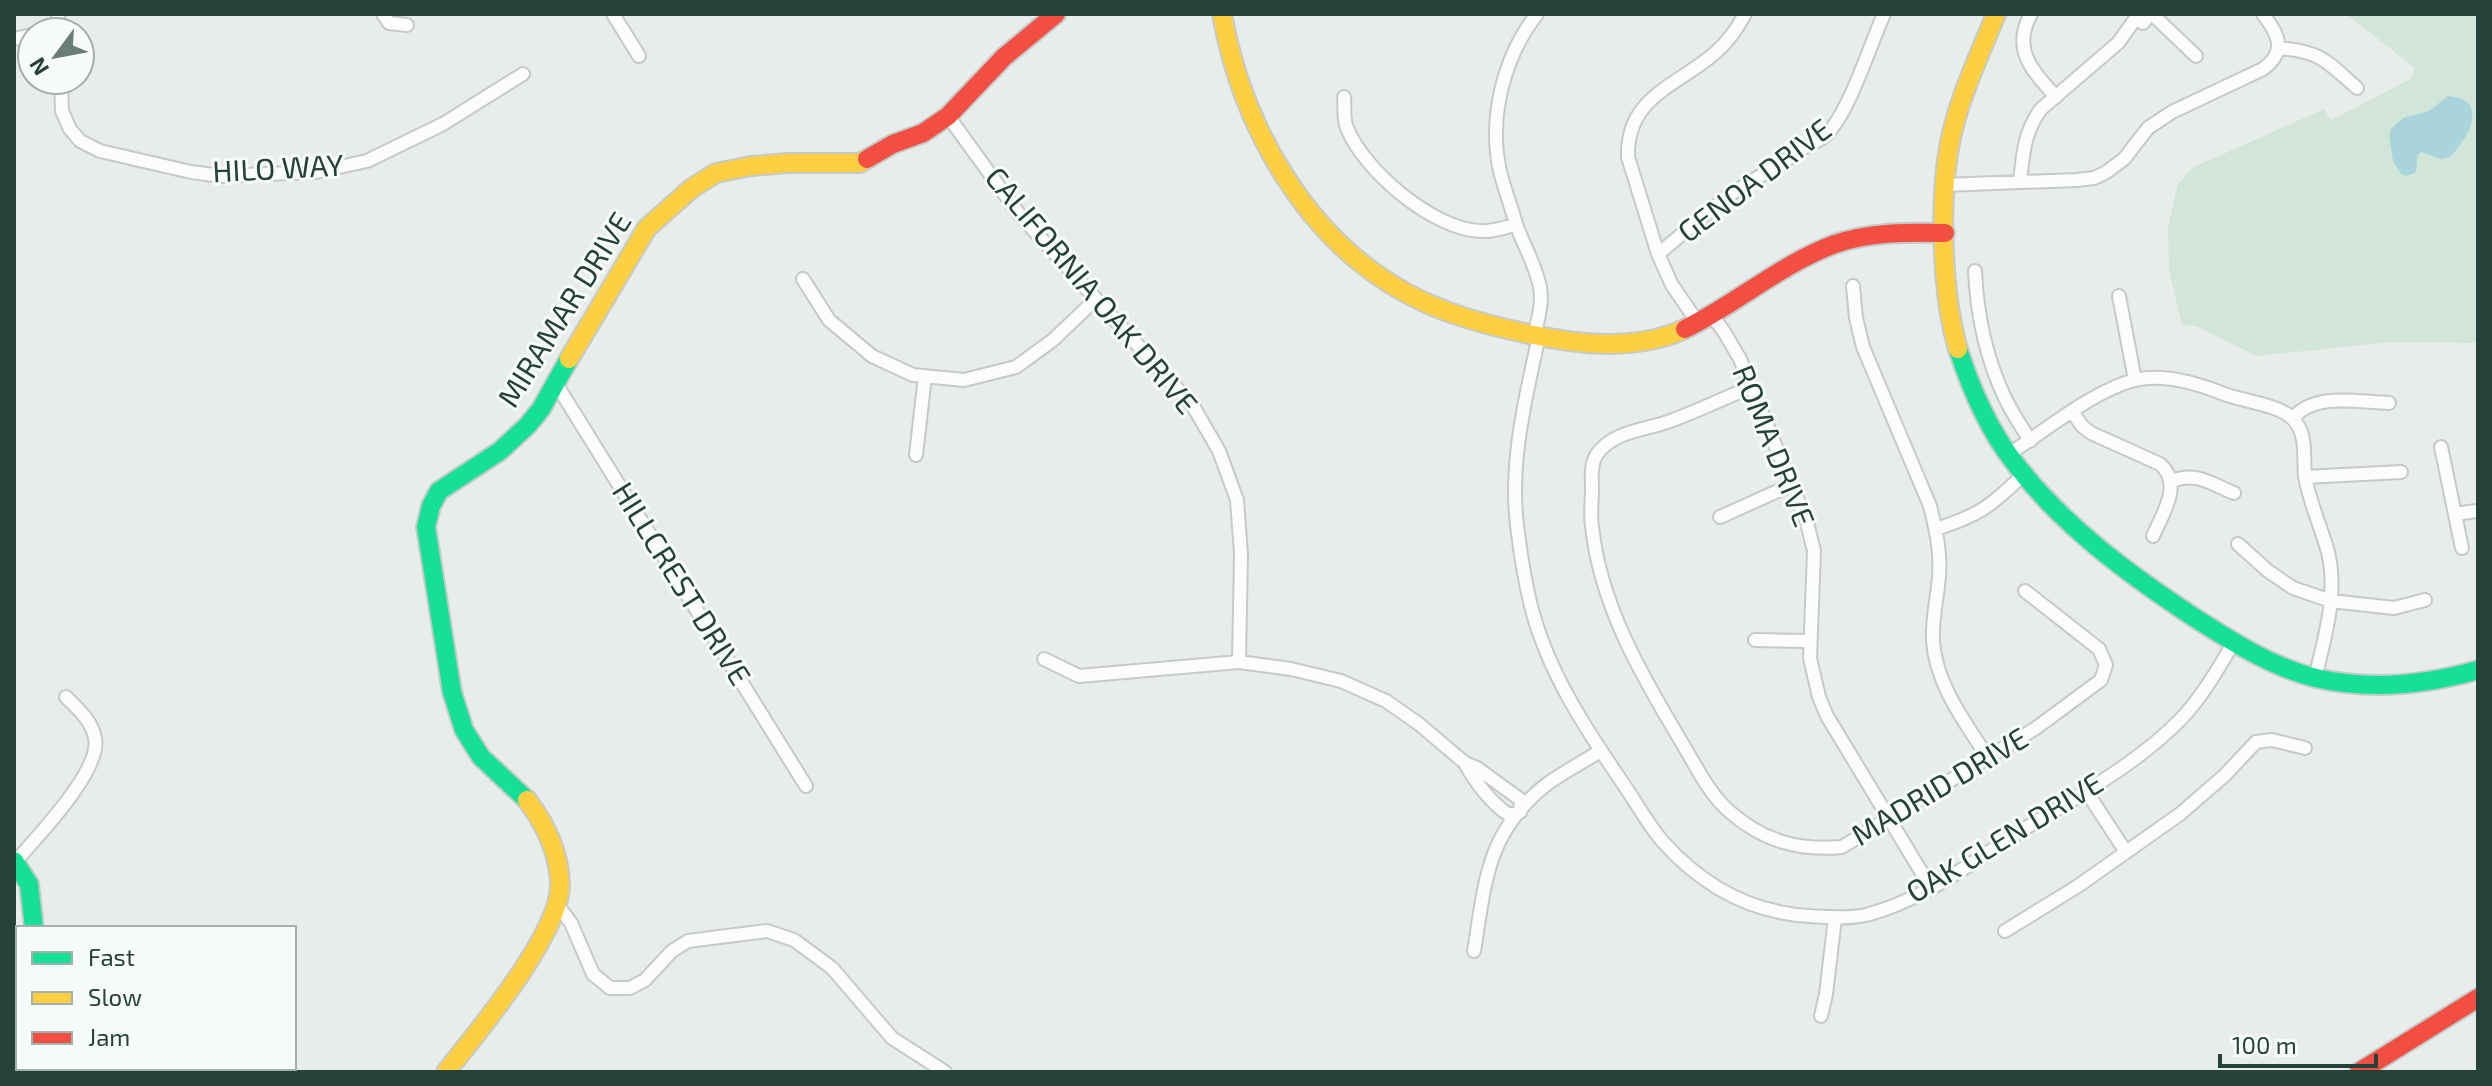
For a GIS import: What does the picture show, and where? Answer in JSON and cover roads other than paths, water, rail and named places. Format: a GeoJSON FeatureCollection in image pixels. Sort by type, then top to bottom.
{"type":"FeatureCollection","features":[{"type":"Feature","properties":{"kind":"street"},"geometry":{"type":"LineString","coordinates":[[383,14],[389,23],[407,25]]}},
{"type":"Feature","properties":{"kind":"street"},"geometry":{"type":"LineString","coordinates":[[613,14],[639,56]]}},
{"type":"Feature","properties":{"kind":"street","name":"MIRAMAR DRIVE"},"geometry":{"type":"LineString","coordinates":[[446,1072],[495,1011],[537,947],[557,904],[560,885],[554,845],[546,827],[528,801],[481,757],[464,730],[452,692],[425,533],[433,498],[500,451],[528,425],[541,409],[647,228],[692,188],[716,173],[751,166],[860,163],[893,144],[923,133],[948,116],[1004,57],[1056,14]]}},
{"type":"Feature","properties":{"kind":"street"},"geometry":{"type":"LineString","coordinates":[[1222,14],[1235,72],[1257,127],[1306,207],[1356,259],[1395,287],[1470,321],[1536,336],[1604,345],[1658,339],[1705,319],[1822,249],[1868,235],[1945,233]]}},
{"type":"Feature","properties":{"kind":"street","name":"OAK GLEN DRIVE"},"geometry":{"type":"LineString","coordinates":[[1537,14],[1525,29],[1507,68],[1496,134],[1499,169],[1540,286],[1540,308],[1522,415],[1515,482],[1517,530],[1531,607],[1548,656],[1600,751],[1663,842],[1702,879],[1746,903],[1785,915],[1835,918],[1864,915],[1887,908],[1931,888],[2135,759],[2181,718],[2208,685],[2234,642]]}},
{"type":"Feature","properties":{"kind":"street","name":"ROMA DRIVE"},"geometry":{"type":"LineString","coordinates":[[1745,14],[1735,33],[1715,53],[1645,103],[1635,117],[1627,144],[1628,157],[1658,254],[1672,285],[1705,319],[1723,330],[1740,359],[1807,523],[1814,551],[1810,658],[1819,697],[1827,716],[1931,888]]}},
{"type":"Feature","properties":{"kind":"street","name":"GENOA DRIVE"},"geometry":{"type":"LineString","coordinates":[[1658,254],[1728,196],[1827,134],[1841,115],[1884,14]]}},
{"type":"Feature","properties":{"kind":"street"},"geometry":{"type":"LineString","coordinates":[[1996,14],[1960,103],[1949,144],[1944,185],[1946,295],[1966,376],[1994,432],[2009,454],[2053,506],[2118,564],[2160,596],[2250,652],[2315,678],[2361,685],[2434,682],[2478,670]]}},
{"type":"Feature","properties":{"kind":"street"},"geometry":{"type":"LineString","coordinates":[[2031,14],[2023,34],[2025,55],[2032,70],[2056,97]]}},
{"type":"Feature","properties":{"kind":"street"},"geometry":{"type":"LineString","coordinates":[[2020,182],[2024,142],[2034,118],[2118,43],[2136,18],[2143,23],[2151,14],[2196,56]]}},
{"type":"Feature","properties":{"kind":"street"},"geometry":{"type":"LineString","coordinates":[[1944,185],[2077,180],[2105,173],[2124,159],[2148,128],[2172,112],[2274,61],[2279,48],[2276,30],[2263,14]]}},
{"type":"Feature","properties":{"kind":"street"},"geometry":{"type":"LineString","coordinates":[[2279,48],[2307,51],[2320,56],[2357,88]]}},
{"type":"Feature","properties":{"kind":"street","name":"HILO WAY"},"geometry":{"type":"LineString","coordinates":[[62,96],[62,111],[70,129],[80,141],[100,151],[221,176],[316,172],[353,166],[443,124],[523,74]]}},
{"type":"Feature","properties":{"kind":"street"},"geometry":{"type":"LineString","coordinates":[[1344,97],[1346,127],[1366,158],[1388,184],[1415,205],[1454,226],[1480,231],[1516,224]]}},
{"type":"Feature","properties":{"kind":"street","name":"CALIFORNIA OAK DRIVE"},"geometry":{"type":"LineString","coordinates":[[948,116],[1019,214],[1193,406],[1219,451],[1237,500],[1241,554],[1239,662]]}},
{"type":"Feature","properties":{"kind":"street"},"geometry":{"type":"LineString","coordinates":[[1975,271],[1983,339],[2005,398],[2030,441]]}},
{"type":"Feature","properties":{"kind":"street"},"geometry":{"type":"LineString","coordinates":[[803,279],[829,320],[872,356],[913,375],[964,380],[1016,367],[1053,340],[1096,299]]}},
{"type":"Feature","properties":{"kind":"street"},"geometry":{"type":"LineString","coordinates":[[1853,286],[1863,347],[1930,506],[1936,529],[1940,552],[1933,643],[1942,680],[1988,758]]}},
{"type":"Feature","properties":{"kind":"street"},"geometry":{"type":"LineString","coordinates":[[2119,296],[2135,380]]}},
{"type":"Feature","properties":{"kind":"street"},"geometry":{"type":"LineString","coordinates":[[916,455],[925,376]]}},
{"type":"Feature","properties":{"kind":"street"},"geometry":{"type":"LineString","coordinates":[[2009,454],[2098,396],[2135,380],[2163,378],[2205,386],[2242,401],[2278,409],[2293,418],[2304,439],[2305,477],[2328,553],[2331,601],[2315,678]]}},
{"type":"Feature","properties":{"kind":"street","name":"HILLCREST DRIVE"},"geometry":{"type":"LineString","coordinates":[[555,382],[806,786]]}},
{"type":"Feature","properties":{"kind":"street","name":"MADRID DRIVE"},"geometry":{"type":"LineString","coordinates":[[1751,387],[1670,422],[1619,437],[1605,445],[1592,465],[1592,525],[1603,581],[1621,629],[1648,685],[1712,793],[1751,829],[1779,843],[1815,849],[1842,847],[2036,728],[2101,680],[2106,665],[2099,649],[2025,591]]}},
{"type":"Feature","properties":{"kind":"street"},"geometry":{"type":"LineString","coordinates":[[2293,418],[2316,403],[2389,403]]}},
{"type":"Feature","properties":{"kind":"street"},"geometry":{"type":"LineString","coordinates":[[2073,413],[2091,433],[2167,470],[2172,481],[2170,495],[2153,536]]}},
{"type":"Feature","properties":{"kind":"street"},"geometry":{"type":"LineString","coordinates":[[2441,447],[2462,548]]}},
{"type":"Feature","properties":{"kind":"street"},"geometry":{"type":"LineString","coordinates":[[2305,477],[2401,472]]}},
{"type":"Feature","properties":{"kind":"street"},"geometry":{"type":"LineString","coordinates":[[1936,529],[1971,518],[1994,504],[2024,474]]}},
{"type":"Feature","properties":{"kind":"street"},"geometry":{"type":"LineString","coordinates":[[2172,481],[2185,475],[2196,477],[2234,493]]}},
{"type":"Feature","properties":{"kind":"street"},"geometry":{"type":"LineString","coordinates":[[1720,517],[1791,485]]}},
{"type":"Feature","properties":{"kind":"street"},"geometry":{"type":"LineString","coordinates":[[2455,514],[2477,511]]}},
{"type":"Feature","properties":{"kind":"street"},"geometry":{"type":"LineString","coordinates":[[2238,544],[2293,588],[2331,601],[2394,608],[2425,600]]}},
{"type":"Feature","properties":{"kind":"street"},"geometry":{"type":"LineString","coordinates":[[1755,640],[1809,641]]}},
{"type":"Feature","properties":{"kind":"street"},"geometry":{"type":"LineString","coordinates":[[1044,659],[1079,676],[1239,662],[1291,669],[1341,681],[1386,701],[1465,763],[1521,800],[1498,841],[1488,868],[1474,951]]}},
{"type":"Feature","properties":{"kind":"street"},"geometry":{"type":"LineString","coordinates":[[34,926],[32,889],[15,862],[78,787],[96,750],[93,731],[85,717],[66,697]]}},
{"type":"Feature","properties":{"kind":"street"},"geometry":{"type":"LineString","coordinates":[[2005,931],[2078,886],[2180,814],[2225,775],[2256,742],[2272,740],[2305,748]]}},
{"type":"Feature","properties":{"kind":"street"},"geometry":{"type":"LineString","coordinates":[[1514,814],[1544,786],[1600,751]]}},
{"type":"Feature","properties":{"kind":"street"},"geometry":{"type":"LineString","coordinates":[[1465,763],[1496,806],[1514,814]]}},
{"type":"Feature","properties":{"kind":"street"},"geometry":{"type":"LineString","coordinates":[[2086,791],[2126,852]]}},
{"type":"Feature","properties":{"kind":"street"},"geometry":{"type":"LineString","coordinates":[[557,904],[571,923],[593,974],[610,988],[630,988],[645,980],[672,951],[688,941],[767,931],[794,940],[832,968],[892,1038],[945,1072]]}},
{"type":"Feature","properties":{"kind":"street"},"geometry":{"type":"LineString","coordinates":[[1821,1016],[1835,918]]}},
{"type":"Feature","properties":{"kind":"street"},"geometry":{"type":"LineString","coordinates":[[2359,1072],[2478,998]]}},
{"type":"Feature","properties":{"kind":"water"},"geometry":{"type":"Polygon","coordinates":[[[2448,96],[2469,104],[2472,121],[2469,131],[2450,157],[2441,159],[2421,152],[2415,173],[2401,174],[2393,161],[2391,129],[2403,118],[2429,111],[2448,96]]]}}]}
